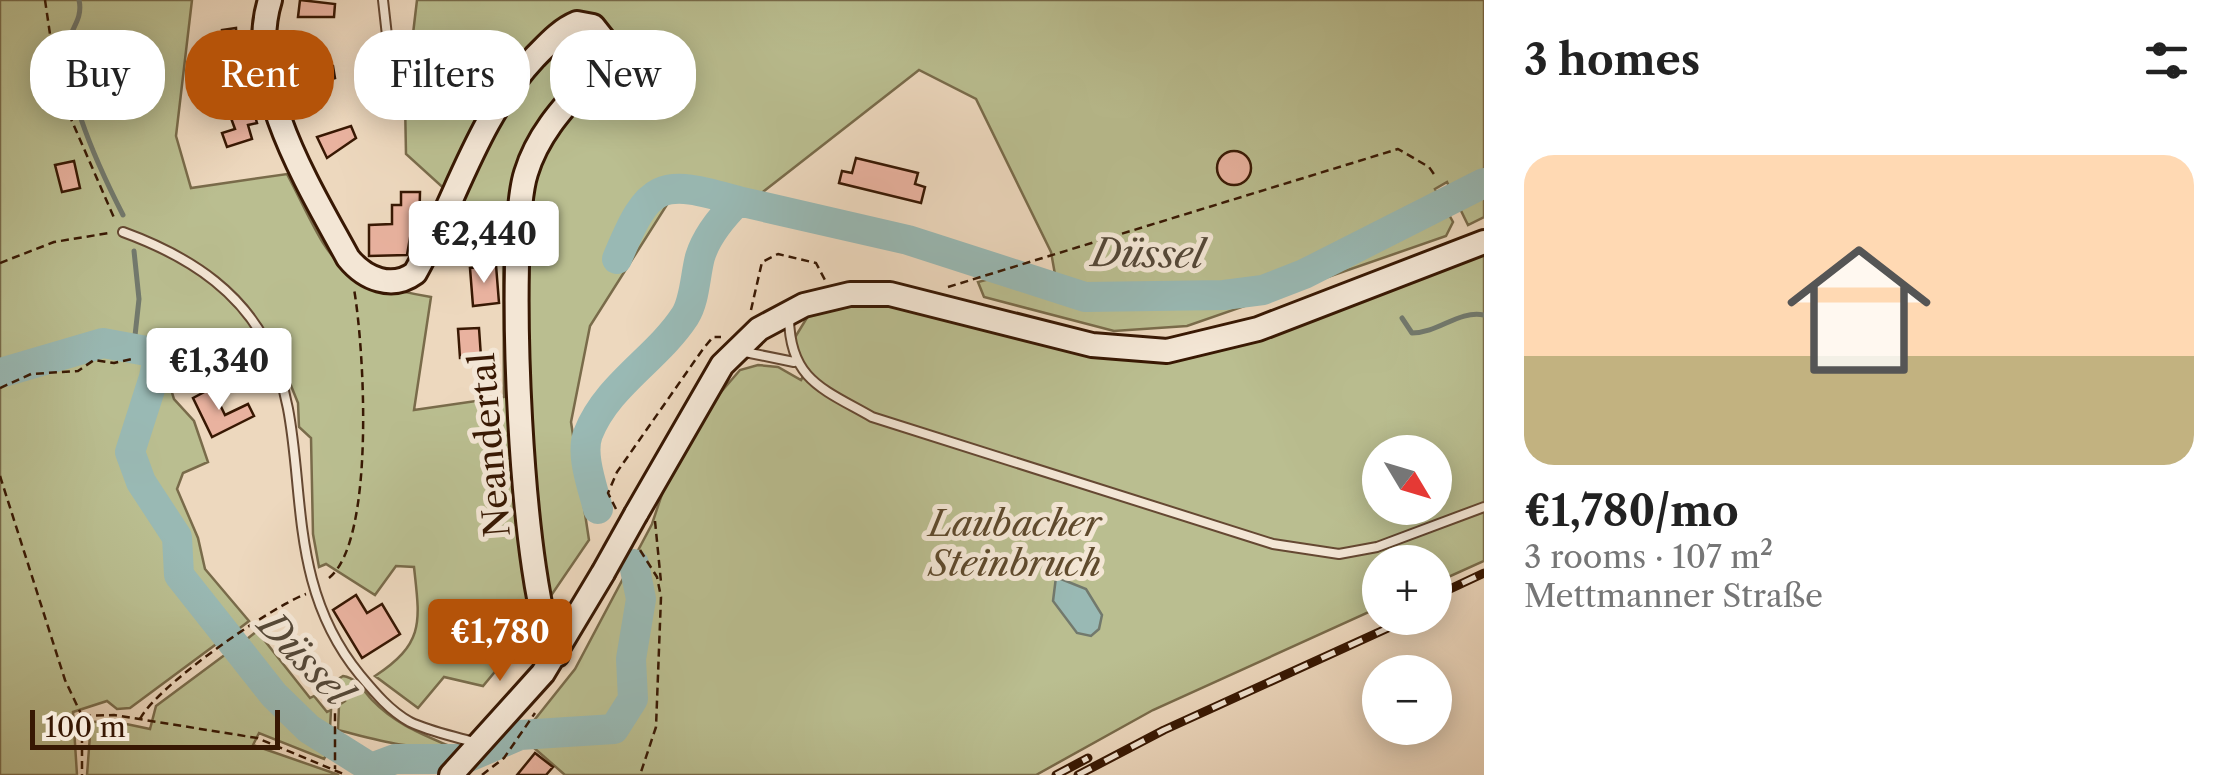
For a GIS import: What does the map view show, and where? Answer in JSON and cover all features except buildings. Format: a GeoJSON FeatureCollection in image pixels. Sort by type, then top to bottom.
{"type":"FeatureCollection","features":[{"type":"Feature","properties":{"kind":"main road"},"geometry":{"type":"LineString","coordinates":[[270,0],[262,55],[271,95],[348,258]]}},
{"type":"Feature","properties":{"kind":"main road","name":"Neandertal"},"geometry":{"type":"LineString","coordinates":[[348,258],[372,277],[397,282],[416,273],[471,148],[508,88],[567,27],[586,23],[600,30],[608,54],[536,144],[519,196],[516,235],[516,330],[536,573],[546,640],[557,655]]}},
{"type":"Feature","properties":{"kind":"main road"},"geometry":{"type":"LineString","coordinates":[[452,774],[557,655],[603,573],[633,506],[700,399],[725,342],[788,312],[850,294],[890,294],[1092,346],[1167,351],[1258,329],[1484,242]]}},
{"type":"Feature","properties":{"kind":"lane"},"geometry":{"type":"LineString","coordinates":[[383,0],[386,30]]}},
{"type":"Feature","properties":{"kind":"lane"},"geometry":{"type":"LineString","coordinates":[[123,232],[183,258],[218,283],[271,350],[286,388],[297,446],[313,591],[342,651],[383,702],[411,722],[478,747]]}},
{"type":"Feature","properties":{"kind":"lane"},"geometry":{"type":"LineString","coordinates":[[788,312],[794,362]]}},
{"type":"Feature","properties":{"kind":"lane"},"geometry":{"type":"LineString","coordinates":[[725,342],[794,362],[837,397],[903,429],[1273,544],[1339,554],[1377,547],[1484,507]]}},
{"type":"Feature","properties":{"kind":"path"},"geometry":{"type":"LineString","coordinates":[[0,263],[54,242],[123,232],[94,182],[58,89],[46,0]]}},
{"type":"Feature","properties":{"kind":"path"},"geometry":{"type":"LineString","coordinates":[[960,295],[942,290],[1398,150],[1429,166],[1436,177]]}},
{"type":"Feature","properties":{"kind":"path"},"geometry":{"type":"LineString","coordinates":[[749,314],[765,259],[778,254],[801,257],[816,263],[823,280],[828,280]]}},
{"type":"Feature","properties":{"kind":"path"},"geometry":{"type":"LineString","coordinates":[[140,719],[154,699],[252,625],[286,602],[313,591],[335,573],[347,544],[366,424],[363,340],[348,258]]}},
{"type":"Feature","properties":{"kind":"path"},"geometry":{"type":"LineString","coordinates":[[640,775],[656,728],[662,552],[633,506],[608,493],[617,472],[702,349],[725,342]]}},
{"type":"Feature","properties":{"kind":"path"},"geometry":{"type":"LineString","coordinates":[[0,388],[31,374],[78,371],[94,360],[114,364],[132,359]]}},
{"type":"Feature","properties":{"kind":"path"},"geometry":{"type":"LineString","coordinates":[[0,476],[65,680],[82,716],[82,775]]}},
{"type":"Feature","properties":{"kind":"path"},"geometry":{"type":"LineString","coordinates":[[638,547],[660,584]]}},
{"type":"Feature","properties":{"kind":"path"},"geometry":{"type":"LineString","coordinates":[[322,677],[335,706],[335,770]]}},
{"type":"Feature","properties":{"kind":"path"},"geometry":{"type":"LineString","coordinates":[[82,716],[140,719],[258,738],[346,775]]}},
{"type":"Feature","properties":{"kind":"path"},"geometry":{"type":"LineString","coordinates":[[482,775],[504,758],[524,728]]}},
{"type":"Feature","properties":{"kind":"green space"},"geometry":{"type":"Polygon","coordinates":[[[0,0],[192,0],[188,30],[185,30],[176,136],[191,188],[287,174],[314,228],[338,262],[372,283],[431,297],[414,410],[504,397],[503,242],[406,154],[405,120],[530,120],[530,30],[413,30],[417,0],[1484,0],[1484,217],[1468,225],[1447,182],[1435,189],[1453,222],[1446,236],[1187,326],[1114,331],[984,297],[978,282],[1023,270],[1056,280],[1051,252],[976,99],[919,70],[759,195],[680,184],[590,326],[571,422],[589,540],[518,644],[483,686],[444,677],[418,708],[375,676],[403,653],[416,630],[414,567],[396,566],[375,595],[326,564],[319,567],[313,534],[311,438],[299,427],[298,403],[269,331],[170,386],[174,399],[194,421],[208,462],[183,473],[177,489],[198,538],[205,569],[249,621],[236,631],[222,616],[209,631],[219,642],[130,708],[117,709],[107,701],[73,712],[77,775],[0,775],[0,0]]]}},
{"type":"Feature","properties":{"kind":"green space","name":"Laubacher Steinbruch"},"geometry":{"type":"Polygon","coordinates":[[[1484,254],[1484,561],[1452,575],[1452,545],[1362,545],[1362,615],[1153,710],[1036,775],[565,775],[533,747],[528,728],[575,669],[652,524],[665,485],[715,399],[740,370],[758,365],[778,367],[801,380],[806,372],[794,339],[808,316],[860,304],[896,306],[1084,353],[1260,337],[1484,254]]]}},
{"type":"Feature","properties":{"kind":"green space"},"geometry":{"type":"Polygon","coordinates":[[[257,631],[310,698],[314,696],[327,712],[331,710],[330,728],[293,704],[242,643],[257,631]]]}},
{"type":"Feature","properties":{"kind":"green space"},"geometry":{"type":"Polygon","coordinates":[[[230,651],[287,718],[330,748],[324,759],[259,733],[253,745],[339,775],[87,775],[91,722],[112,721],[150,729],[156,706],[230,651]]]}},
{"type":"Feature","properties":{"kind":"green space"},"geometry":{"type":"Polygon","coordinates":[[[343,676],[356,682],[398,721],[447,745],[406,745],[338,730],[339,705],[345,701],[335,681],[343,676]]]}},
{"type":"Feature","properties":{"kind":"water"},"geometry":{"type":"Polygon","coordinates":[[[1056,577],[1086,589],[1102,615],[1099,629],[1091,636],[1077,633],[1053,601],[1056,577]]]}},
{"type":"Feature","properties":{"kind":"waterway"},"geometry":{"type":"LineString","coordinates":[[79,0],[79,15],[67,44],[73,92],[96,157],[123,215]]}},
{"type":"Feature","properties":{"kind":"waterway","name":"Düssel"},"geometry":{"type":"LineString","coordinates":[[598,509],[586,461],[588,434],[607,401],[685,316],[703,249],[738,201],[908,240],[1085,297],[1224,295],[1263,290],[1304,274],[1484,183]]}},
{"type":"Feature","properties":{"kind":"waterway","name":"Düssel"},"geometry":{"type":"LineString","coordinates":[[617,259],[638,214],[660,192],[690,190],[738,201]]}},
{"type":"Feature","properties":{"kind":"waterway"},"geometry":{"type":"LineString","coordinates":[[134,251],[139,299],[134,345]]}},
{"type":"Feature","properties":{"kind":"waterway"},"geometry":{"type":"LineString","coordinates":[[1402,318],[1412,333],[1466,316],[1484,315]]}},
{"type":"Feature","properties":{"kind":"waterway","name":"Düssel"},"geometry":{"type":"LineString","coordinates":[[0,373],[103,343],[152,352],[157,362],[154,377],[130,452],[141,482],[177,537],[179,575],[274,695],[309,729],[371,768],[395,759],[464,759],[520,735],[614,729],[633,699],[631,659],[641,599],[634,564]]}},
{"type":"Feature","properties":{"kind":"waterway"},"geometry":{"type":"LineString","coordinates":[[363,775],[371,768]]}},
{"type":"Feature","properties":{"kind":"railway"},"geometry":{"type":"LineString","coordinates":[[1452,588],[1484,573]]}},
{"type":"Feature","properties":{"kind":"railway"},"geometry":{"type":"LineString","coordinates":[[1078,775],[1164,730],[1373,635]]}},
{"type":"Feature","properties":{"kind":"railway"},"geometry":{"type":"LineString","coordinates":[[1056,775],[1088,758]]}}]}
